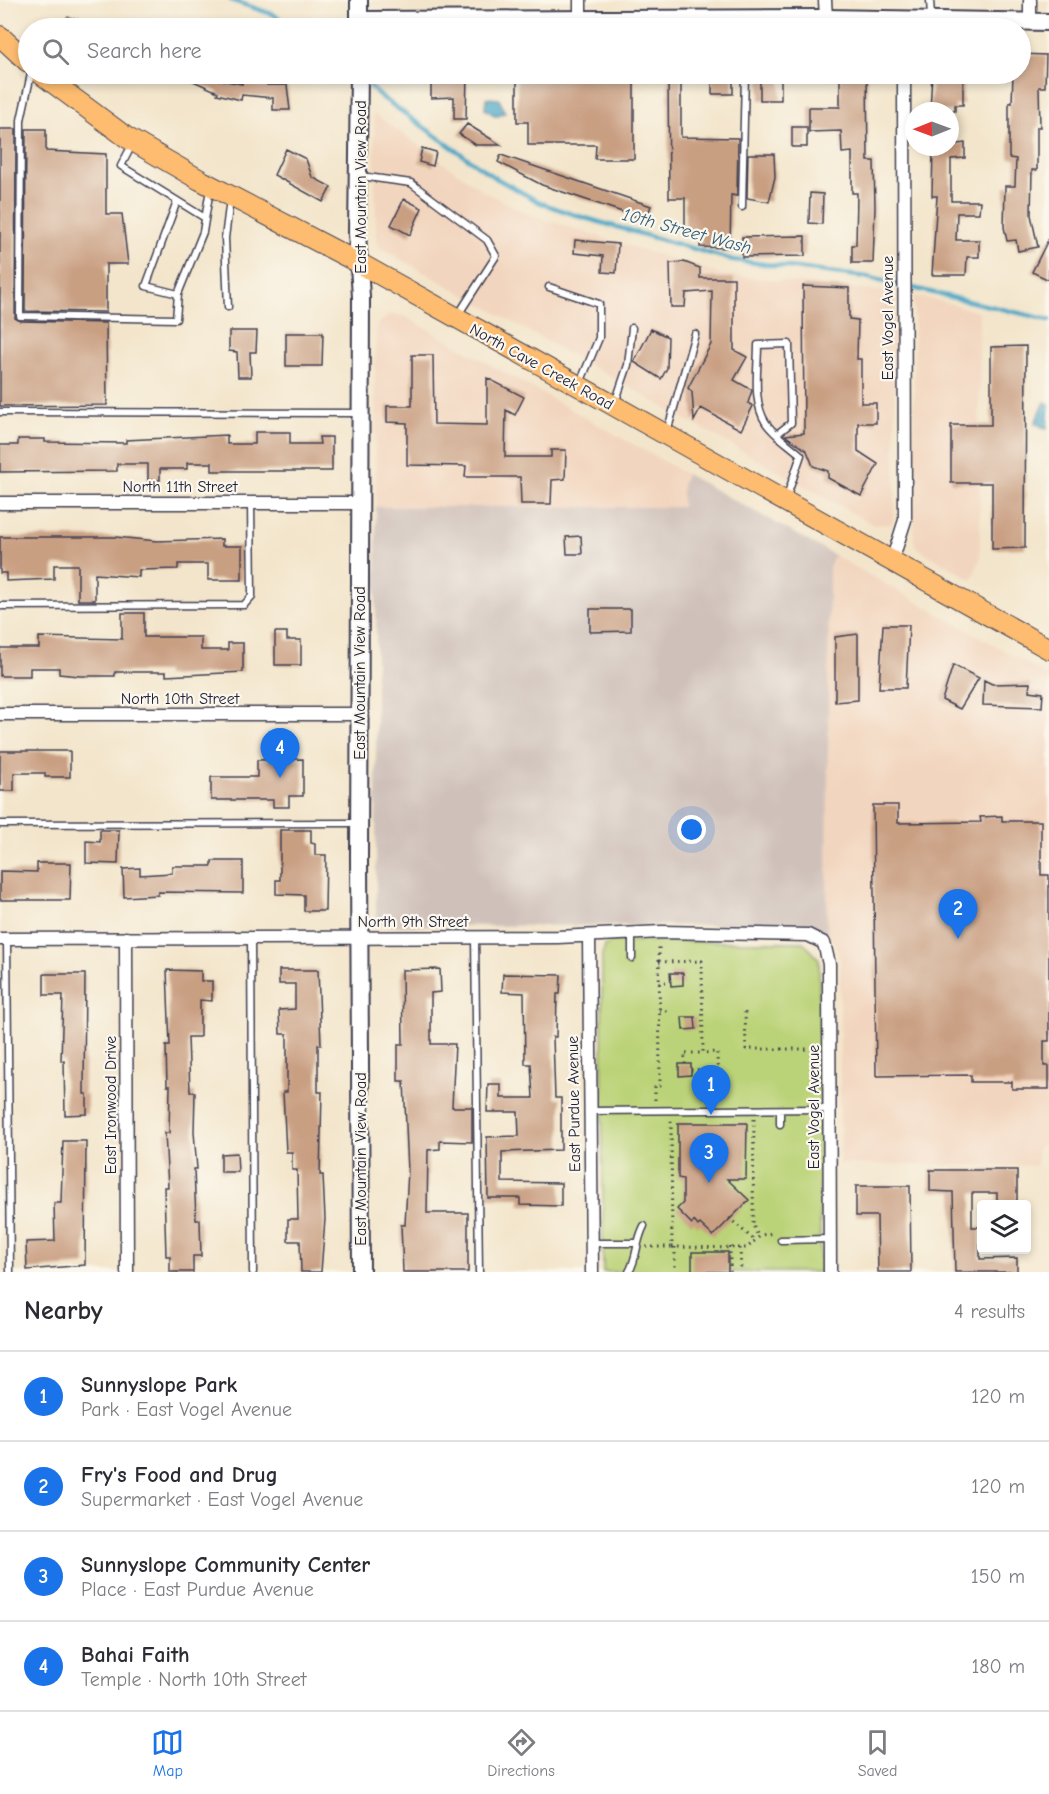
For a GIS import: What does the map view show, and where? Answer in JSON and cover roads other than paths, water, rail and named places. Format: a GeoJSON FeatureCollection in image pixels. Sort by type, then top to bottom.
{"type":"FeatureCollection","features":[{"type":"Feature","properties":{"kind":"main road"},"geometry":{"type":"LineString","coordinates":[[0,36],[18,53]]}},
{"type":"Feature","properties":{"kind":"main road","name":"North Cave Creek Road"},"geometry":{"type":"LineString","coordinates":[[55,84],[134,141],[230,196],[359,263],[1049,649]]}},
{"type":"Feature","properties":{"kind":"street"},"geometry":{"type":"LineString","coordinates":[[359,0],[359,18]]}},
{"type":"Feature","properties":{"kind":"street"},"geometry":{"type":"LineString","coordinates":[[580,0],[580,18]]}},
{"type":"Feature","properties":{"kind":"street"},"geometry":{"type":"LineString","coordinates":[[825,0],[826,18]]}},
{"type":"Feature","properties":{"kind":"street"},"geometry":{"type":"LineString","coordinates":[[1030,0],[1030,18]]}},
{"type":"Feature","properties":{"kind":"street"},"geometry":{"type":"LineString","coordinates":[[1031,21],[1049,22]]}},
{"type":"Feature","properties":{"kind":"street","name":"East Mountain View Road"},"geometry":{"type":"LineString","coordinates":[[359,84],[361,1272]]}},
{"type":"Feature","properties":{"kind":"street","name":"East Vogel Avenue"},"geometry":{"type":"LineString","coordinates":[[892,561],[905,520],[904,84]]}},
{"type":"Feature","properties":{"kind":"street","name":"North 11th Street"},"geometry":{"type":"LineString","coordinates":[[0,503],[360,503]]}},
{"type":"Feature","properties":{"kind":"street","name":"North 10th Street"},"geometry":{"type":"LineString","coordinates":[[0,714],[359,714]]}},
{"type":"Feature","properties":{"kind":"street","name":"North 9th Street"},"geometry":{"type":"LineString","coordinates":[[4,939],[589,936],[659,932],[791,932],[808,934],[824,943]]}},
{"type":"Feature","properties":{"kind":"street","name":"East Purdue Avenue"},"geometry":{"type":"LineString","coordinates":[[589,936],[592,1272]]}},
{"type":"Feature","properties":{"kind":"street","name":"East Ironwood Drive"},"geometry":{"type":"LineString","coordinates":[[126,938],[127,1272]]}},
{"type":"Feature","properties":{"kind":"street","name":"East Vogel Avenue"},"geometry":{"type":"LineString","coordinates":[[824,943],[829,964],[830,1272]]}},
{"type":"Feature","properties":{"kind":"lane"},"geometry":{"type":"LineString","coordinates":[[930,0],[931,18]]}},
{"type":"Feature","properties":{"kind":"lane"},"geometry":{"type":"LineString","coordinates":[[29,84],[21,120],[20,316],[176,319],[178,294],[203,232],[211,185]]}},
{"type":"Feature","properties":{"kind":"lane"},"geometry":{"type":"LineString","coordinates":[[64,91],[68,84]]}},
{"type":"Feature","properties":{"kind":"lane"},"geometry":{"type":"LineString","coordinates":[[742,207],[745,84]]}},
{"type":"Feature","properties":{"kind":"lane"},"geometry":{"type":"LineString","coordinates":[[134,141],[121,166],[205,218]]}},
{"type":"Feature","properties":{"kind":"lane"},"geometry":{"type":"LineString","coordinates":[[359,176],[411,183],[488,240],[496,256],[456,318]]}},
{"type":"Feature","properties":{"kind":"lane"},"geometry":{"type":"LineString","coordinates":[[228,307],[225,238],[230,196]]}},
{"type":"Feature","properties":{"kind":"lane"},"geometry":{"type":"LineString","coordinates":[[177,201],[146,286],[178,294]]}},
{"type":"Feature","properties":{"kind":"lane"},"geometry":{"type":"LineString","coordinates":[[549,287],[599,304],[599,338],[579,386]]}},
{"type":"Feature","properties":{"kind":"lane"},"geometry":{"type":"LineString","coordinates":[[614,406],[628,365],[632,328]]}},
{"type":"Feature","properties":{"kind":"lane"},"geometry":{"type":"LineString","coordinates":[[666,436],[677,406],[695,334]]}},
{"type":"Feature","properties":{"kind":"lane"},"geometry":{"type":"LineString","coordinates":[[777,434],[792,423],[789,344],[758,345],[758,409],[767,425],[777,434],[801,455],[785,502]]}},
{"type":"Feature","properties":{"kind":"lane"},"geometry":{"type":"LineString","coordinates":[[0,412],[360,412]]}},
{"type":"Feature","properties":{"kind":"lane"},"geometry":{"type":"LineString","coordinates":[[0,606],[244,605],[252,596],[252,502]]}},
{"type":"Feature","properties":{"kind":"lane"},"geometry":{"type":"LineString","coordinates":[[0,824],[359,823]]}},
{"type":"Feature","properties":{"kind":"lane"},"geometry":{"type":"LineString","coordinates":[[632,933],[632,958]]}},
{"type":"Feature","properties":{"kind":"lane"},"geometry":{"type":"LineString","coordinates":[[475,937],[479,1272]]}},
{"type":"Feature","properties":{"kind":"lane"},"geometry":{"type":"LineString","coordinates":[[250,938],[253,1272]]}},
{"type":"Feature","properties":{"kind":"lane"},"geometry":{"type":"LineString","coordinates":[[4,939],[10,1272]]}},
{"type":"Feature","properties":{"kind":"lane"},"geometry":{"type":"LineString","coordinates":[[590,1111],[830,1109]]}},
{"type":"Feature","properties":{"kind":"lane"},"geometry":{"type":"LineString","coordinates":[[780,1110],[780,1124]]}},
{"type":"Feature","properties":{"kind":"lane"},"geometry":{"type":"LineString","coordinates":[[629,1272],[636,1261],[636,1245],[644,1226]]}},
{"type":"Feature","properties":{"kind":"lane"},"geometry":{"type":"LineString","coordinates":[[781,1236],[830,1239]]}},
{"type":"Feature","properties":{"kind":"lane"},"geometry":{"type":"LineString","coordinates":[[591,1243],[636,1245]]}},
{"type":"Feature","properties":{"kind":"water"},"geometry":{"type":"Polygon","coordinates":[[[486,98],[499,99],[505,112],[496,116],[485,109],[486,98]]]}},
{"type":"Feature","properties":{"kind":"water"},"geometry":{"type":"Polygon","coordinates":[[[1045,402],[1049,404],[1047,429],[1035,423],[1045,402]]]}},
{"type":"Feature","properties":{"kind":"waterway","name":"10th Street Wash"},"geometry":{"type":"LineString","coordinates":[[231,0],[279,18]]}},
{"type":"Feature","properties":{"kind":"waterway","name":"10th Street Wash"},"geometry":{"type":"LineString","coordinates":[[368,84],[380,96],[494,177],[541,203],[578,216],[733,260],[866,277],[1049,320]]}},
{"type":"Feature","properties":{"kind":"place","name":"Bahai Faith"},"geometry":{"type":"Point","coordinates":[280,778]}},
{"type":"Feature","properties":{"kind":"place","name":"Fry's Food and Drug"},"geometry":{"type":"Point","coordinates":[958,939]}},
{"type":"Feature","properties":{"kind":"place","name":"Sunnyslope Park"},"geometry":{"type":"Point","coordinates":[711,1115]}},
{"type":"Feature","properties":{"kind":"place","name":"Sunnyslope Community Center"},"geometry":{"type":"Point","coordinates":[709,1183]}}]}
